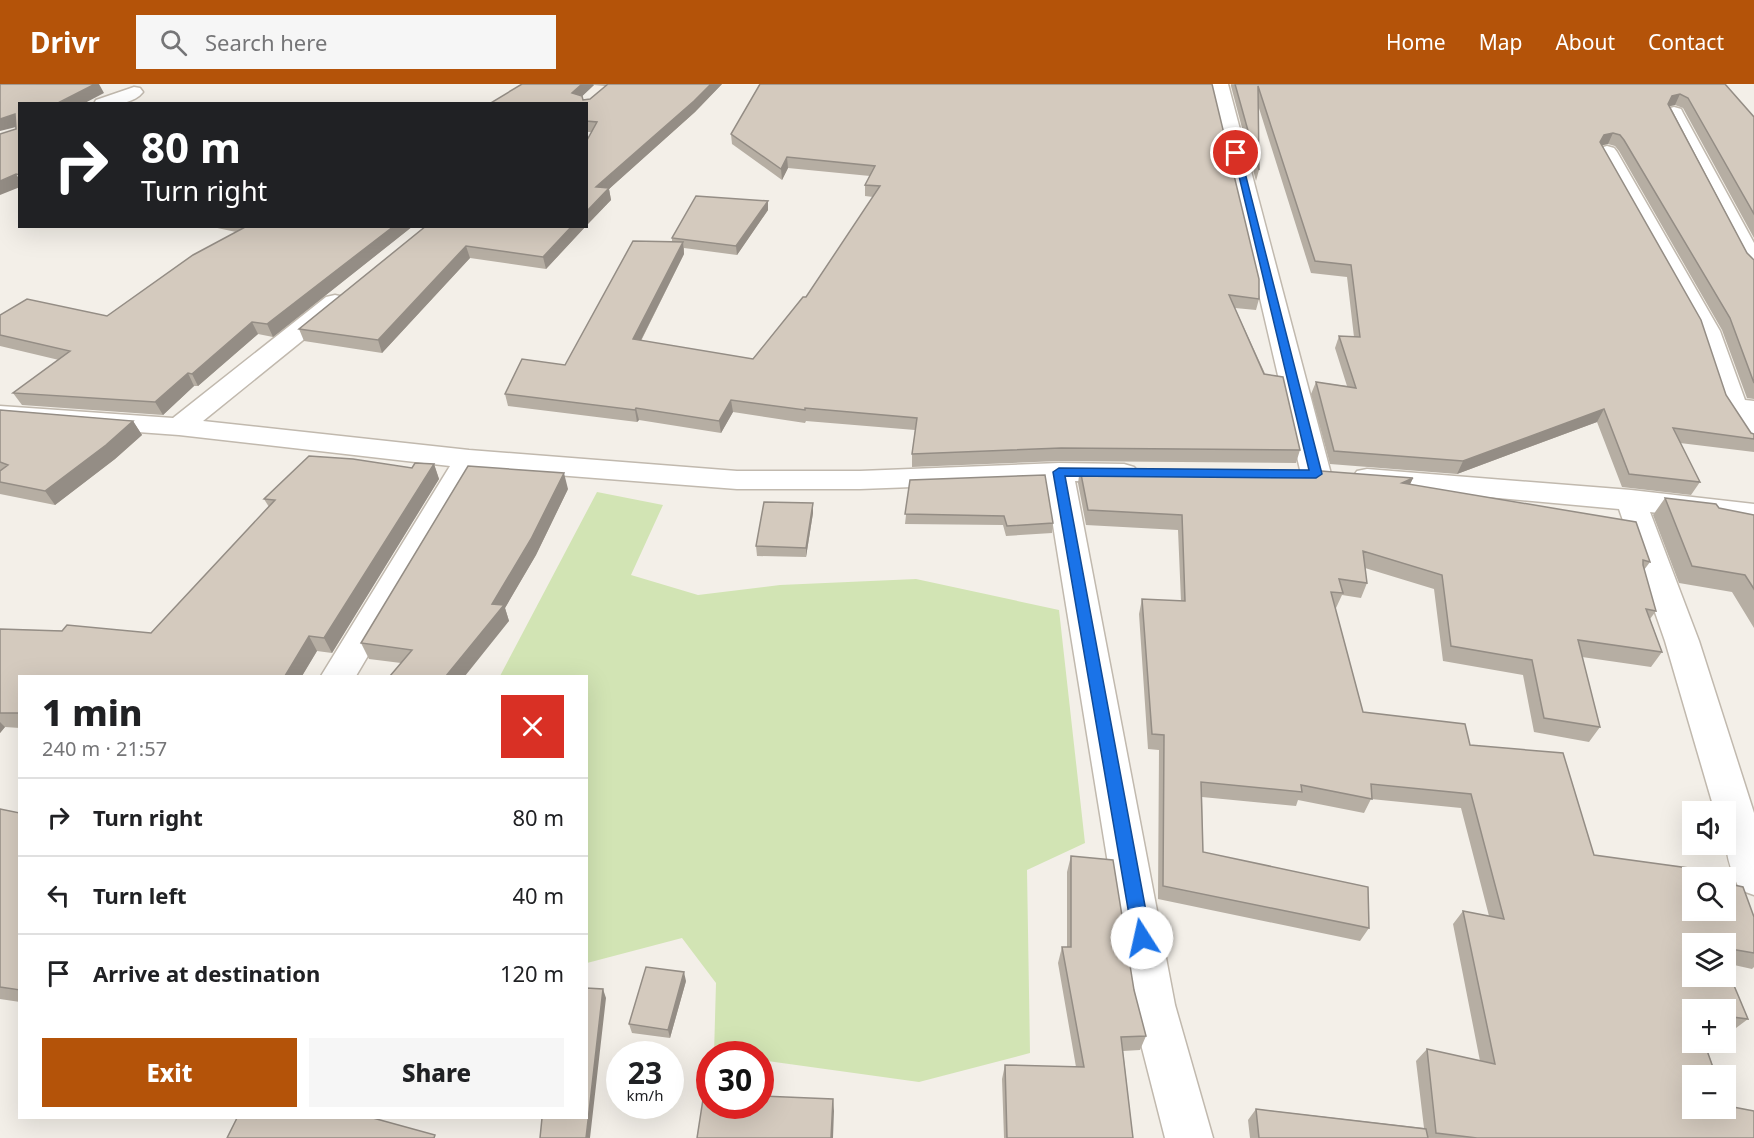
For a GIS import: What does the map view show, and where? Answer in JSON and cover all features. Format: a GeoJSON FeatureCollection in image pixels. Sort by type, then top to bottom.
{"type":"FeatureCollection","features":[{"type":"Feature","properties":{"kind":"street"},"geometry":{"type":"LineString","coordinates":[[1219,84],[1304,474],[1631,500],[1754,514]]}},
{"type":"Feature","properties":{"kind":"street"},"geometry":{"type":"LineString","coordinates":[[108,102],[134,92]]}},
{"type":"Feature","properties":{"kind":"street"},"geometry":{"type":"LineString","coordinates":[[1674,113],[1754,264]]}},
{"type":"Feature","properties":{"kind":"street"},"geometry":{"type":"LineString","coordinates":[[1607,152],[1708,331],[1744,408],[1754,438]]}},
{"type":"Feature","properties":{"kind":"street"},"geometry":{"type":"LineString","coordinates":[[178,427],[356,286]]}},
{"type":"Feature","properties":{"kind":"street"},"geometry":{"type":"LineString","coordinates":[[0,414],[178,427],[468,459],[737,480],[860,480],[1059,472],[1152,473]]}},
{"type":"Feature","properties":{"kind":"street"},"geometry":{"type":"LineString","coordinates":[[339,675],[468,459]]}},
{"type":"Feature","properties":{"kind":"street"},"geometry":{"type":"LineString","coordinates":[[1059,472],[1153,1005],[1189,1138]]}},
{"type":"Feature","properties":{"kind":"street"},"geometry":{"type":"LineString","coordinates":[[1631,500],[1682,641],[1754,877]]}},
{"type":"Feature","properties":{"kind":"green space"},"geometry":{"type":"Polygon","coordinates":[[[597,492],[663,505],[631,575],[698,595],[780,585],[916,579],[1059,610],[1085,843],[1027,870],[1030,1053],[919,1082],[774,1062],[774,1041],[714,1041],[716,983],[682,938],[588,963],[588,675],[501,675],[597,492]]]}},
{"type":"Feature","properties":{"kind":"building"},"geometry":{"type":"Polygon","coordinates":[[[0,84],[95,84],[60,102],[18,102],[18,174],[0,181],[0,134],[16,129],[15,114],[0,119],[0,84]]]}},
{"type":"Feature","properties":{"kind":"building"},"geometry":{"type":"Polygon","coordinates":[[[522,84],[582,84],[572,93],[582,96],[583,100],[590,99],[608,84],[711,84],[596,187],[609,188],[588,210],[588,138],[597,122],[588,121],[588,102],[492,102],[522,84]]]}},
{"type":"Feature","properties":{"kind":"building"},"geometry":{"type":"Polygon","coordinates":[[[760,84],[1212,84],[1259,279],[1259,299],[1229,295],[1264,374],[1283,377],[1300,450],[1061,448],[912,454],[917,418],[805,408],[805,410],[731,400],[719,421],[636,408],[635,410],[505,394],[522,359],[565,365],[633,241],[683,242],[633,339],[753,359],[803,297],[806,297],[880,186],[865,185],[875,166],[787,157],[781,169],[731,134],[760,84]]]}},
{"type":"Feature","properties":{"kind":"building"},"geometry":{"type":"Polygon","coordinates":[[[1235,84],[1725,84],[1754,117],[1754,214],[1688,98],[1680,94],[1672,96],[1668,104],[1747,253],[1754,260],[1754,383],[1730,318],[1624,140],[1620,135],[1613,133],[1604,135],[1600,142],[1701,320],[1726,395],[1751,433],[1754,434],[1754,439],[1673,428],[1700,482],[1629,474],[1604,409],[1463,461],[1334,451],[1316,382],[1356,388],[1339,336],[1360,337],[1351,265],[1315,261],[1258,86],[1259,170],[1235,84]]]}},
{"type":"Feature","properties":{"kind":"building"},"geometry":{"type":"Polygon","coordinates":[[[696,196],[768,201],[736,246],[672,238],[696,196]]]}},
{"type":"Feature","properties":{"kind":"building"},"geometry":{"type":"Polygon","coordinates":[[[243,228],[391,228],[267,324],[252,322],[192,374],[188,373],[155,402],[13,393],[70,351],[0,335],[0,315],[27,299],[107,316],[193,255],[243,228]]]}},
{"type":"Feature","properties":{"kind":"building"},"geometry":{"type":"Polygon","coordinates":[[[424,228],[570,228],[543,257],[466,246],[378,340],[299,329],[424,228]]]}},
{"type":"Feature","properties":{"kind":"building"},"geometry":{"type":"Polygon","coordinates":[[[0,410],[133,421],[106,445],[45,491],[0,482],[0,471],[8,465],[0,462],[0,410]]]}},
{"type":"Feature","properties":{"kind":"building"},"geometry":{"type":"Polygon","coordinates":[[[309,456],[353,459],[412,468],[415,463],[434,464],[324,638],[309,636],[286,675],[18,675],[18,713],[0,713],[0,629],[62,631],[67,625],[151,633],[275,500],[264,499],[309,456]]]}},
{"type":"Feature","properties":{"kind":"building"},"geometry":{"type":"Polygon","coordinates":[[[468,466],[564,473],[531,539],[492,604],[504,605],[447,675],[391,675],[412,650],[361,643],[468,466]]]}},
{"type":"Feature","properties":{"kind":"building"},"geometry":{"type":"Polygon","coordinates":[[[1080,469],[1321,471],[1413,478],[1402,483],[1636,522],[1650,562],[1643,560],[1643,565],[1656,611],[1646,609],[1662,652],[1578,640],[1600,727],[1544,718],[1532,660],[1451,646],[1442,575],[1363,551],[1367,583],[1339,579],[1343,593],[1331,592],[1363,712],[1465,724],[1470,745],[1563,753],[1594,855],[1682,867],[1682,921],[1736,921],[1736,885],[1743,887],[1754,917],[1754,953],[1736,950],[1736,933],[1682,933],[1682,987],[1735,987],[1748,1019],[1736,1017],[1736,999],[1682,999],[1682,1053],[1708,1053],[1712,1065],[1682,1065],[1682,1119],[1736,1119],[1736,1108],[1754,1111],[1754,1138],[1477,1138],[1436,1133],[1427,1049],[1495,1064],[1463,911],[1504,919],[1471,794],[1371,784],[1372,799],[1301,785],[1302,792],[1201,782],[1203,852],[1368,887],[1369,928],[1163,886],[1164,735],[1152,734],[1142,599],[1185,601],[1182,515],[1088,510],[1080,469]]]}},
{"type":"Feature","properties":{"kind":"building"},"geometry":{"type":"Polygon","coordinates":[[[1045,475],[1053,523],[1007,526],[1004,516],[905,514],[910,480],[1045,475]]]}},
{"type":"Feature","properties":{"kind":"building"},"geometry":{"type":"Polygon","coordinates":[[[1665,498],[1716,504],[1719,508],[1754,515],[1754,589],[1745,575],[1692,566],[1665,498]]]}},
{"type":"Feature","properties":{"kind":"building"},"geometry":{"type":"Polygon","coordinates":[[[764,502],[813,503],[806,548],[756,546],[764,502]]]}},
{"type":"Feature","properties":{"kind":"building"},"geometry":{"type":"Polygon","coordinates":[[[0,809],[18,813],[18,990],[0,987],[0,809]]]}},
{"type":"Feature","properties":{"kind":"building"},"geometry":{"type":"Polygon","coordinates":[[[1071,856],[1113,860],[1134,990],[1146,1036],[1121,1037],[1133,1138],[1007,1138],[1005,1065],[1084,1067],[1062,947],[1071,947],[1071,856]]]}},
{"type":"Feature","properties":{"kind":"building"},"geometry":{"type":"Polygon","coordinates":[[[646,967],[684,972],[668,1030],[629,1024],[646,967]]]}},
{"type":"Feature","properties":{"kind":"building"},"geometry":{"type":"Polygon","coordinates":[[[588,988],[603,989],[586,1138],[540,1138],[542,1119],[588,1119],[588,988]]]}},
{"type":"Feature","properties":{"kind":"building"},"geometry":{"type":"Polygon","coordinates":[[[774,1097],[833,1099],[831,1138],[697,1138],[700,1119],[774,1119],[774,1097]]]}},
{"type":"Feature","properties":{"kind":"building"},"geometry":{"type":"Polygon","coordinates":[[[1256,1109],[1426,1129],[1428,1138],[1259,1138],[1256,1109]]]}},
{"type":"Feature","properties":{"kind":"building"},"geometry":{"type":"Polygon","coordinates":[[[236,1119],[377,1119],[435,1135],[434,1138],[227,1138],[236,1119]]]}},
{"type":"Feature","properties":{"kind":"route"},"geometry":{"type":"LineString","coordinates":[[1142,938],[1059,472],[1316,474],[1236,153]]}}]}
